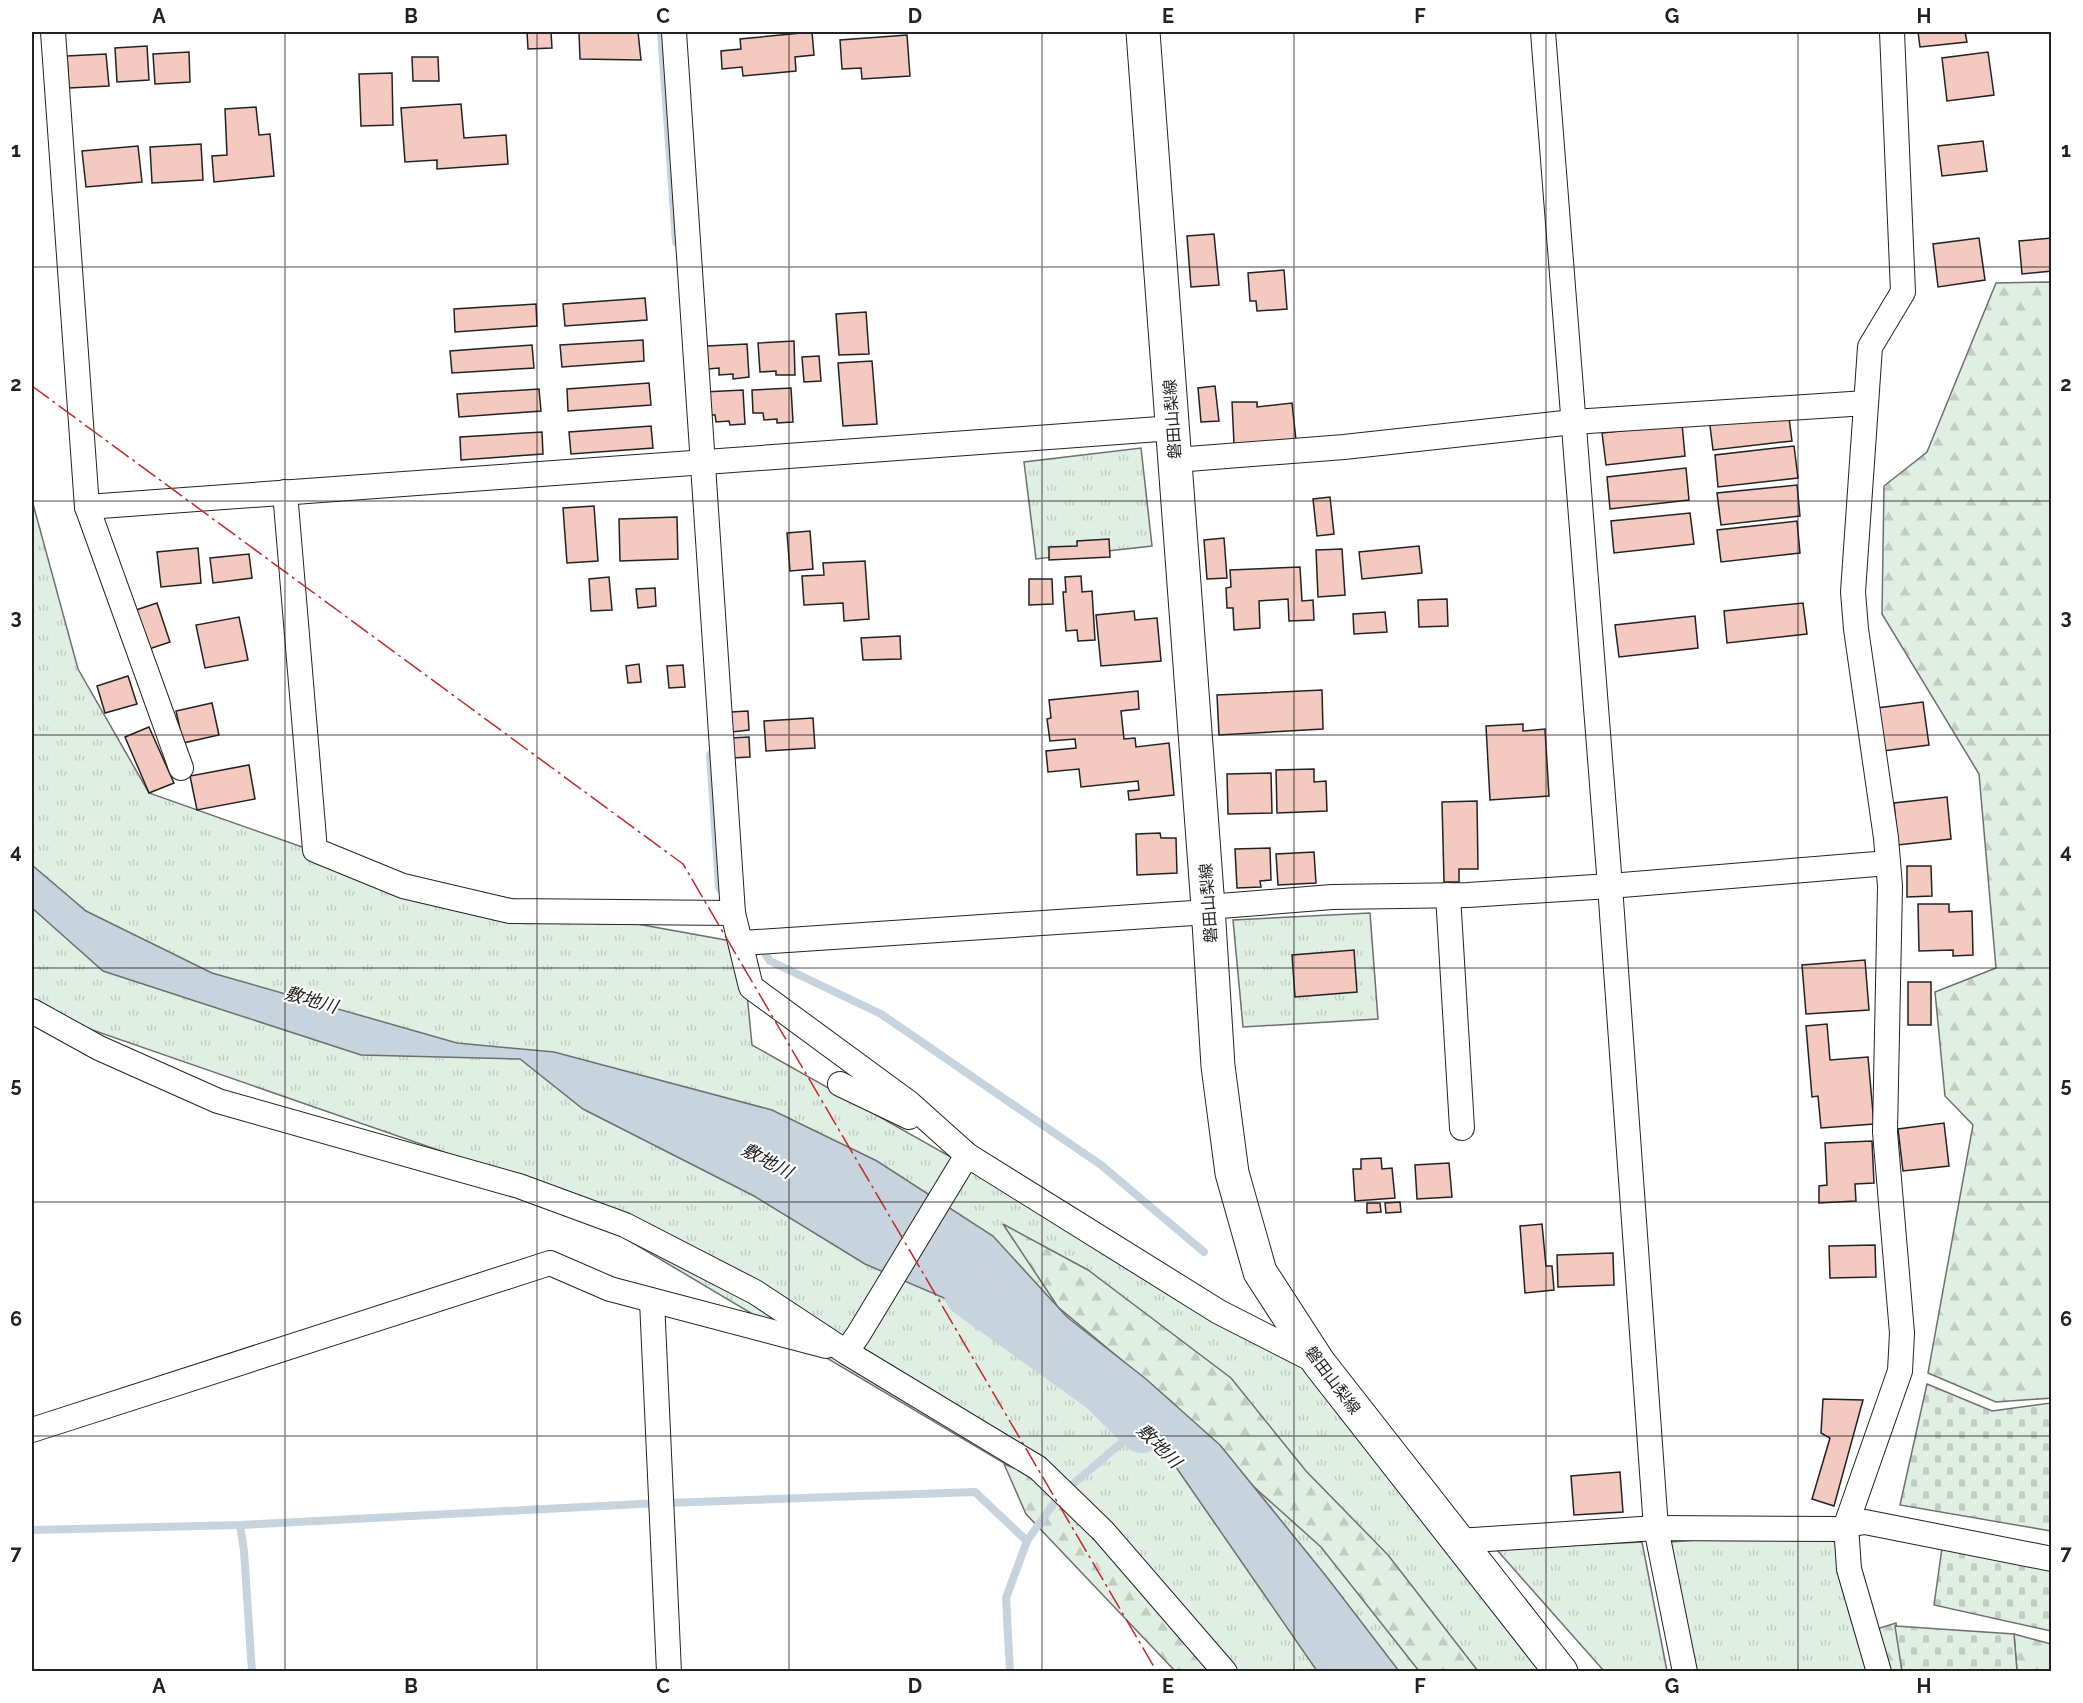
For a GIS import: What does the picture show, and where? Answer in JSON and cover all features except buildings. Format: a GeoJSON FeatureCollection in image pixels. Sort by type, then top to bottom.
{"type":"FeatureCollection","features":[{"type":"Feature","properties":{"kind":"main road","name":"磐田山梨線"},"geometry":{"type":"LineString","coordinates":[[1143,32],[1218,1066],[1232,1173],[1260,1272],[1319,1363],[1561,1671]]}},
{"type":"Feature","properties":{"kind":"street"},"geometry":{"type":"LineString","coordinates":[[53,32],[87,507],[181,768]]}},
{"type":"Feature","properties":{"kind":"street"},"geometry":{"type":"LineString","coordinates":[[674,32],[734,913],[751,987],[909,1103],[944,1134],[962,1162],[1219,1312],[1319,1363]]}},
{"type":"Feature","properties":{"kind":"street"},"geometry":{"type":"LineString","coordinates":[[1544,32],[1610,886],[1656,1528],[1685,1671]]}},
{"type":"Feature","properties":{"kind":"street"},"geometry":{"type":"LineString","coordinates":[[1879,1671],[1848,1569],[1846,1526],[1899,1371],[1902,1333],[1886,1132],[1890,886],[1853,592],[1870,347],[1903,292],[1893,32]]}},
{"type":"Feature","properties":{"kind":"street"},"geometry":{"type":"LineString","coordinates":[[1175,460],[1344,447],[1573,422],[1866,403]]}},
{"type":"Feature","properties":{"kind":"street"},"geometry":{"type":"LineString","coordinates":[[87,507],[1173,428]]}},
{"type":"Feature","properties":{"kind":"street"},"geometry":{"type":"LineString","coordinates":[[285,492],[315,850],[403,886],[510,911],[734,913]]}},
{"type":"Feature","properties":{"kind":"street"},"geometry":{"type":"LineString","coordinates":[[742,944],[1208,910],[1332,897],[1448,895],[1610,886],[1888,863]]}},
{"type":"Feature","properties":{"kind":"street"},"geometry":{"type":"LineString","coordinates":[[1448,895],[1462,1128]]}},
{"type":"Feature","properties":{"kind":"street"},"geometry":{"type":"LineString","coordinates":[[32,1011],[99,1048],[218,1101],[519,1186],[625,1225],[852,1343],[1038,1468],[1103,1532],[1224,1671]]}},
{"type":"Feature","properties":{"kind":"street"},"geometry":{"type":"LineString","coordinates":[[840,1084],[944,1134]]}},
{"type":"Feature","properties":{"kind":"street"},"geometry":{"type":"LineString","coordinates":[[852,1343],[962,1162]]}},
{"type":"Feature","properties":{"kind":"street"},"geometry":{"type":"LineString","coordinates":[[32,1430],[550,1263],[610,1289],[652,1301],[852,1343]]}},
{"type":"Feature","properties":{"kind":"street"},"geometry":{"type":"LineString","coordinates":[[652,1301],[669,1671]]}},
{"type":"Feature","properties":{"kind":"street"},"geometry":{"type":"LineString","coordinates":[[1458,1541],[1656,1528],[1841,1529],[1865,1522],[2052,1559]]}},
{"type":"Feature","properties":{"kind":"green space"},"geometry":{"type":"Polygon","coordinates":[[[2051,282],[2052,1398],[1996,1402],[1928,1373],[1973,1125],[1945,1096],[1935,992],[1996,968],[1979,774],[1882,614],[1884,486],[1927,452],[1996,283],[2051,282]]]}},
{"type":"Feature","properties":{"kind":"green space"},"geometry":{"type":"Polygon","coordinates":[[[1141,448],[1152,546],[1036,559],[1024,462],[1141,448]]]}},
{"type":"Feature","properties":{"kind":"green space"},"geometry":{"type":"Polygon","coordinates":[[[32,500],[78,669],[149,793],[342,861],[571,912],[742,943],[752,1045],[1297,1352],[1550,1671],[1220,1671],[1078,1507],[530,1182],[32,1009],[32,500]]]}},
{"type":"Feature","properties":{"kind":"green space"},"geometry":{"type":"Polygon","coordinates":[[[1370,913],[1378,1019],[1243,1027],[1233,920],[1370,913]]]}},
{"type":"Feature","properties":{"kind":"green space"},"geometry":{"type":"Polygon","coordinates":[[[1003,1224],[1088,1270],[1231,1378],[1306,1471],[1388,1555],[1478,1671],[1419,1671],[1321,1547],[1254,1487],[1172,1402],[1058,1307],[1003,1224]]]}},
{"type":"Feature","properties":{"kind":"green space"},"geometry":{"type":"Polygon","coordinates":[[[1927,1384],[1992,1411],[2051,1403],[2051,1531],[1900,1505],[1927,1384]]]}},
{"type":"Feature","properties":{"kind":"green space"},"geometry":{"type":"Polygon","coordinates":[[[1004,1464],[1044,1480],[1227,1671],[1175,1671],[1026,1514],[1004,1464]]]}},
{"type":"Feature","properties":{"kind":"green space"},"geometry":{"type":"Polygon","coordinates":[[[1841,1529],[1871,1671],[1692,1671],[1670,1542],[1841,1529]]]}},
{"type":"Feature","properties":{"kind":"green space"},"geometry":{"type":"Polygon","coordinates":[[[1642,1542],[1667,1671],[1604,1671],[1496,1549],[1642,1542]]]}},
{"type":"Feature","properties":{"kind":"green space"},"geometry":{"type":"Polygon","coordinates":[[[1942,1548],[2051,1564],[2051,1631],[1934,1605],[1942,1548]]]}},
{"type":"Feature","properties":{"kind":"green space"},"geometry":{"type":"Polygon","coordinates":[[[1896,1623],[1902,1671],[1871,1671],[1867,1632],[1896,1623]]]}},
{"type":"Feature","properties":{"kind":"green space"},"geometry":{"type":"Polygon","coordinates":[[[1895,1626],[2014,1634],[2017,1671],[1902,1671],[1895,1626]]]}},
{"type":"Feature","properties":{"kind":"green space"},"geometry":{"type":"Polygon","coordinates":[[[2014,1634],[2051,1644],[2051,1671],[2017,1671],[2014,1634]]]}},
{"type":"Feature","properties":{"kind":"water"},"geometry":{"type":"Polygon","coordinates":[[[32,865],[86,911],[212,973],[457,1043],[554,1052],[772,1110],[877,1161],[993,1236],[1067,1317],[1146,1379],[1220,1445],[1399,1671],[1317,1671],[1169,1457],[1103,1390],[1021,1331],[865,1264],[754,1196],[583,1109],[520,1059],[361,1055],[103,971],[32,908],[32,865]]]}},
{"type":"Feature","properties":{"kind":"waterway"},"geometry":{"type":"LineString","coordinates":[[661,32],[676,242]]}},
{"type":"Feature","properties":{"kind":"waterway"},"geometry":{"type":"LineString","coordinates":[[710,755],[719,887],[725,896]]}},
{"type":"Feature","properties":{"kind":"waterway"},"geometry":{"type":"LineString","coordinates":[[760,946],[770,961],[881,1014],[1101,1165],[1204,1252]]}},
{"type":"Feature","properties":{"kind":"waterway","name":"敷地川"},"geometry":{"type":"LineString","coordinates":[[968,1293],[1103,1390],[1142,1429]]}},
{"type":"Feature","properties":{"kind":"waterway"},"geometry":{"type":"LineString","coordinates":[[1010,1672],[1006,1598],[1027,1541],[1059,1496],[1140,1427]]}},
{"type":"Feature","properties":{"kind":"waterway"},"geometry":{"type":"LineString","coordinates":[[32,1530],[240,1525],[639,1504],[975,1492],[1027,1541]]}},
{"type":"Feature","properties":{"kind":"waterway"},"geometry":{"type":"LineString","coordinates":[[240,1525],[244,1551],[252,1672]]}},
{"type":"Feature","properties":{"kind":"power"},"geometry":{"type":"LineString","coordinates":[[32,386],[683,864],[1157,1672]]}}]}
